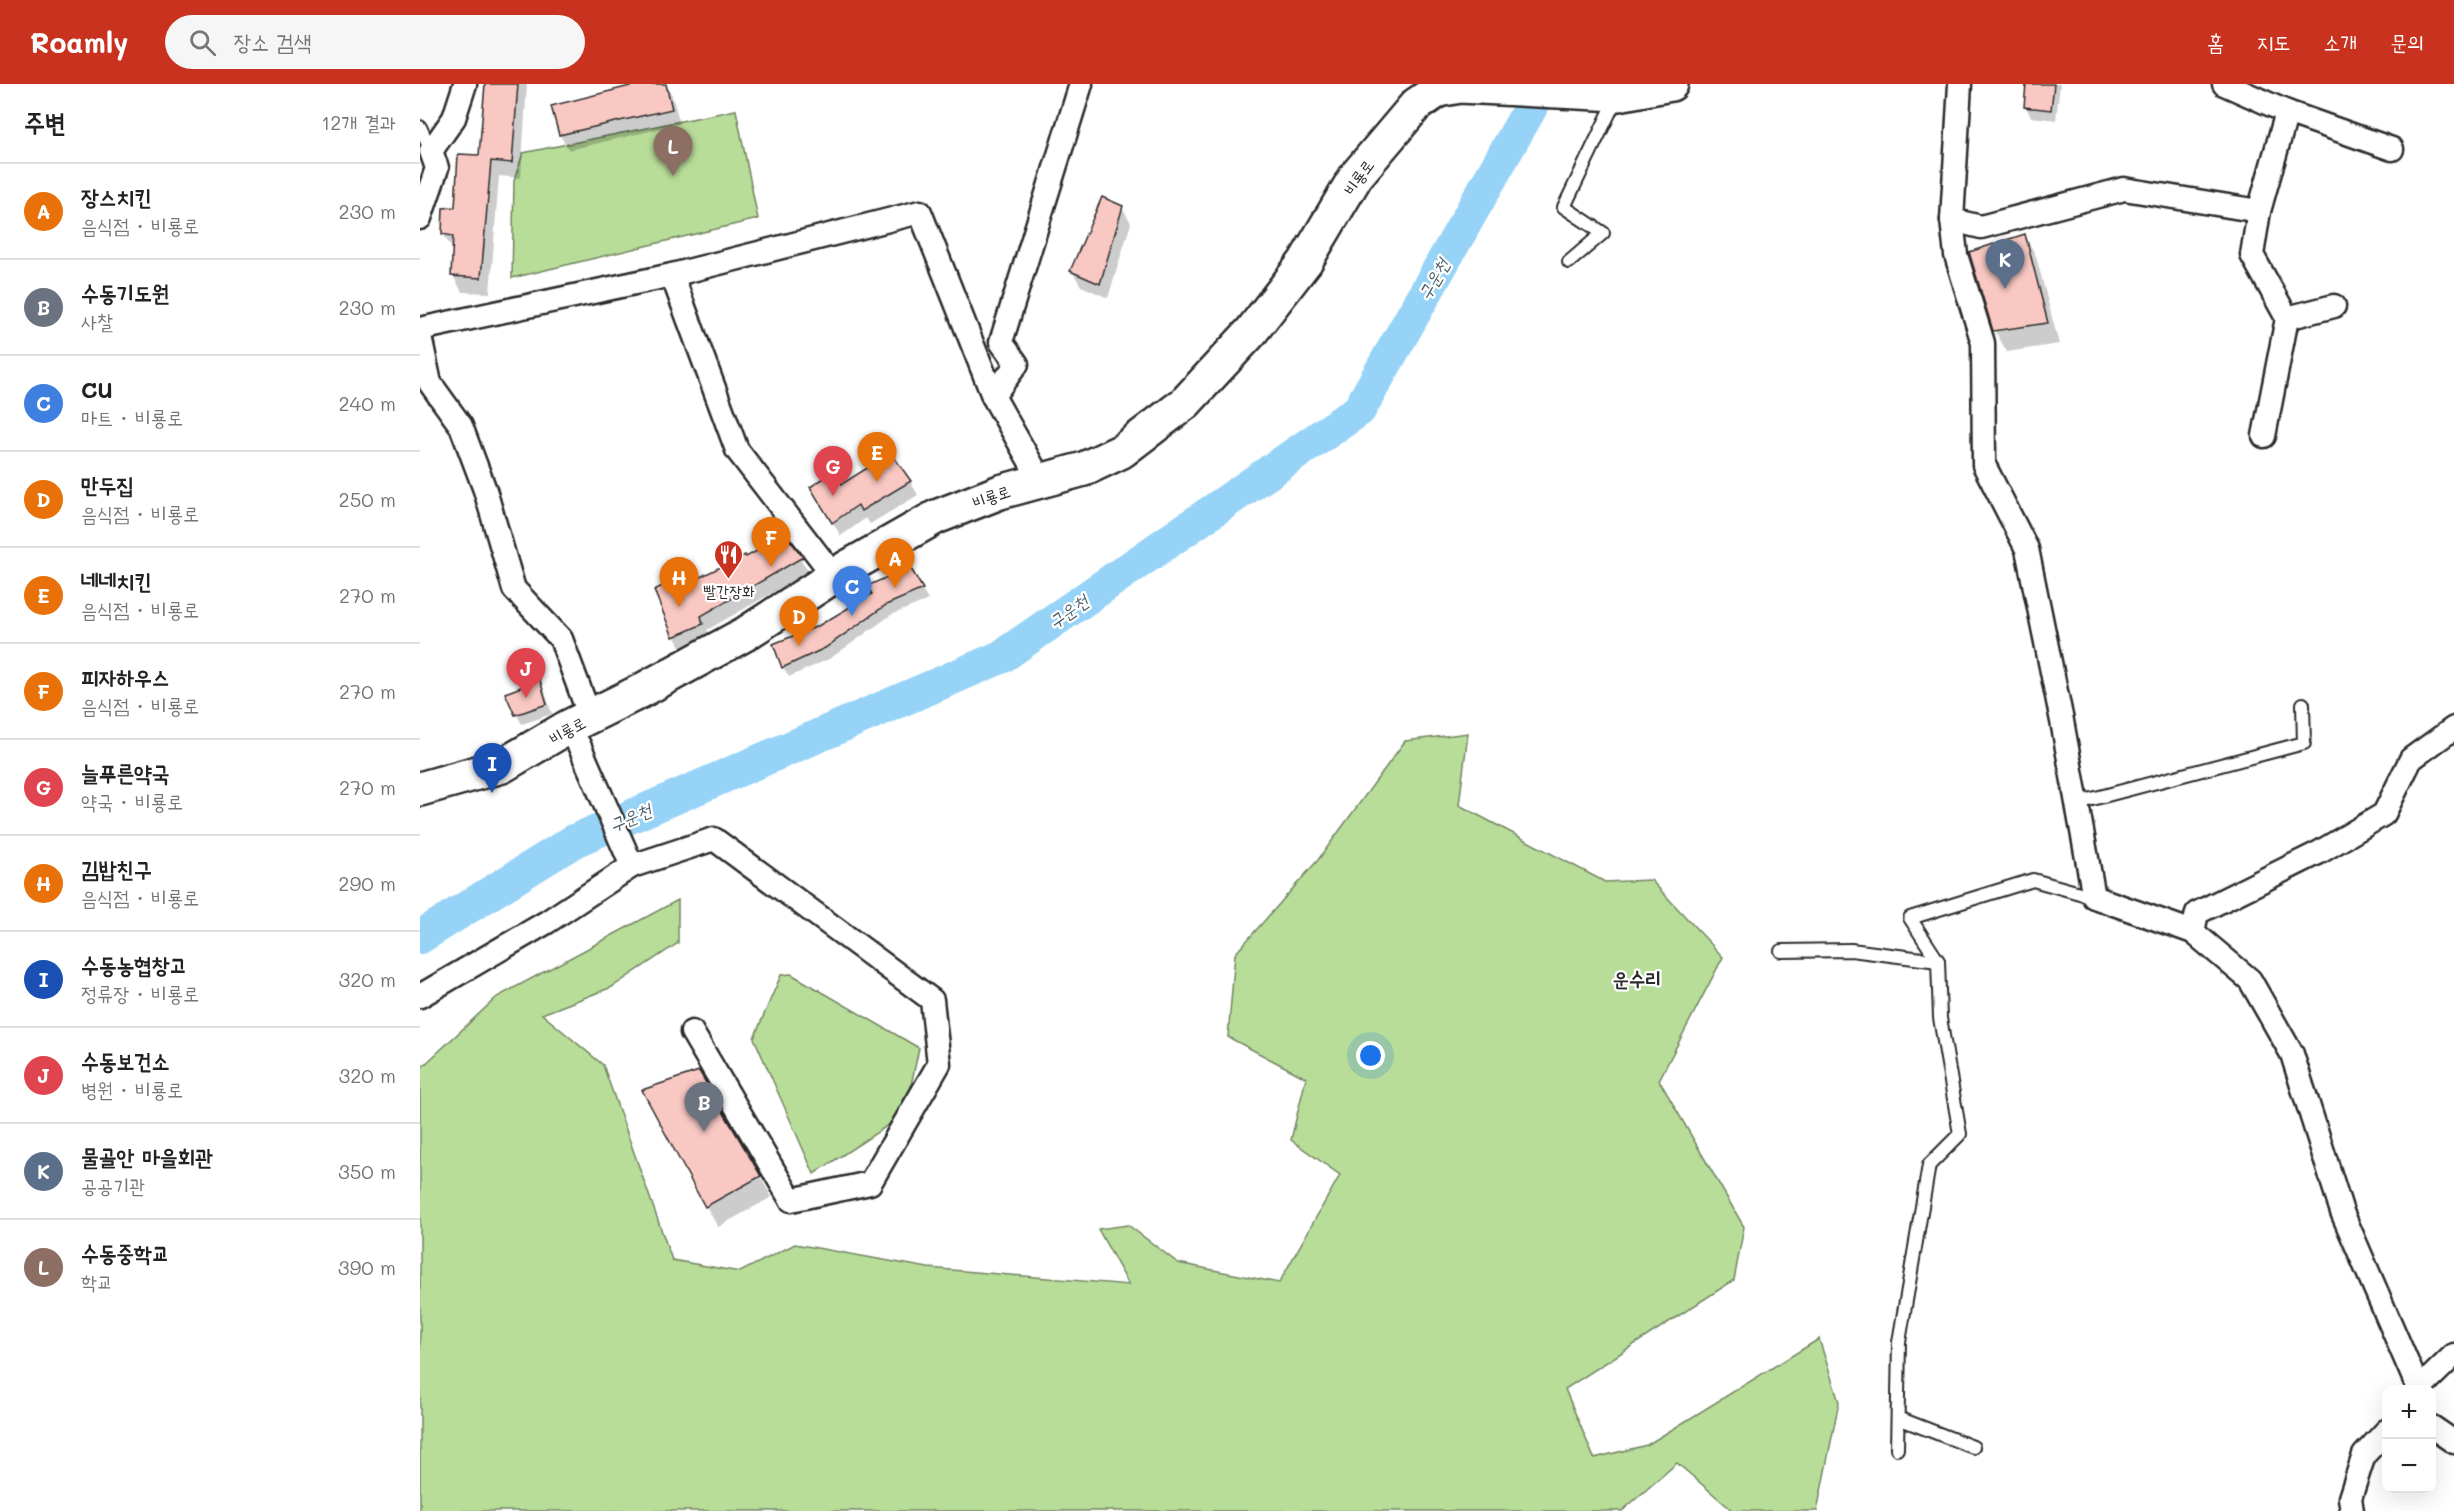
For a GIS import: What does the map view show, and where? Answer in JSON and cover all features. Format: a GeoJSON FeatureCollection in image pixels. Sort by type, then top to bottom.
{"type":"FeatureCollection","features":[{"type":"Feature","properties":{"kind":"main road"},"geometry":{"type":"LineString","coordinates":[[1618,94],[1671,84]]}},
{"type":"Feature","properties":{"kind":"main road","name":"비룡로"},"geometry":{"type":"LineString","coordinates":[[420,789],[502,766],[579,730],[745,634],[834,576],[936,517],[1000,492],[1084,469],[1122,450],[1185,402],[1251,332],[1305,262],[1356,176],[1416,105],[1438,90],[1460,86],[1618,94]]}},
{"type":"Feature","properties":{"kind":"street"},"geometry":{"type":"LineString","coordinates":[[420,218],[429,161],[454,118],[465,84]]}},
{"type":"Feature","properties":{"kind":"street"},"geometry":{"type":"LineString","coordinates":[[993,396],[1017,364],[1001,342],[1081,84]]}},
{"type":"Feature","properties":{"kind":"street"},"geometry":{"type":"LineString","coordinates":[[1960,84],[1952,220],[1956,255],[1983,343],[1984,465],[2027,549],[2094,897],[2193,932],[2250,980],[2292,1054],[2342,1212],[2417,1385]]}},
{"type":"Feature","properties":{"kind":"street"},"geometry":{"type":"LineString","coordinates":[[2224,84],[2287,112],[2392,149]]}},
{"type":"Feature","properties":{"kind":"street"},"geometry":{"type":"LineString","coordinates":[[2264,436],[2287,318],[2252,255],[2259,211],[2287,112]]}},
{"type":"Feature","properties":{"kind":"street"},"geometry":{"type":"LineString","coordinates":[[1952,220],[1981,227],[2124,189],[2259,211]]}},
{"type":"Feature","properties":{"kind":"street"},"geometry":{"type":"LineString","coordinates":[[420,329],[672,275],[920,212],[993,396],[1041,481]]}},
{"type":"Feature","properties":{"kind":"street"},"geometry":{"type":"LineString","coordinates":[[672,275],[737,450],[834,576]]}},
{"type":"Feature","properties":{"kind":"street"},"geometry":{"type":"LineString","coordinates":[[2287,318],[2334,306]]}},
{"type":"Feature","properties":{"kind":"street"},"geometry":{"type":"LineString","coordinates":[[420,336],[430,383],[461,426],[481,479],[514,589],[561,639],[579,730],[631,862]]}},
{"type":"Feature","properties":{"kind":"street"},"geometry":{"type":"LineString","coordinates":[[2193,932],[2197,913],[2320,852],[2384,814],[2411,759],[2454,728]]}},
{"type":"Feature","properties":{"kind":"street"},"geometry":{"type":"LineString","coordinates":[[420,996],[547,922],[631,862],[714,839],[932,1000],[939,1064],[870,1183],[791,1200],[692,1032]]}},
{"type":"Feature","properties":{"kind":"street"},"geometry":{"type":"LineString","coordinates":[[2423,1385],[2454,1355]]}},
{"type":"Feature","properties":{"kind":"street"},"geometry":{"type":"LineString","coordinates":[[2436,1429],[2454,1442]]}},
{"type":"Feature","properties":{"kind":"street"},"geometry":{"type":"LineString","coordinates":[[2352,1511],[2350,1498],[2364,1455],[2382,1435]]}},
{"type":"Feature","properties":{"kind":"lane"},"geometry":{"type":"LineString","coordinates":[[1569,262],[1603,233],[1564,207],[1618,94]]}},
{"type":"Feature","properties":{"kind":"lane"},"geometry":{"type":"LineString","coordinates":[[420,127],[429,161]]}},
{"type":"Feature","properties":{"kind":"lane"},"geometry":{"type":"LineString","coordinates":[[2077,803],[2304,743],[2302,704]]}},
{"type":"Feature","properties":{"kind":"lane"},"geometry":{"type":"LineString","coordinates":[[1897,1449],[1899,1342],[1929,1166],[1960,1134],[1940,1018],[1938,961],[1911,918],[2033,880],[2094,897]]}},
{"type":"Feature","properties":{"kind":"lane"},"geometry":{"type":"LineString","coordinates":[[1780,951],[1851,950],[1938,961]]}},
{"type":"Feature","properties":{"kind":"lane"},"geometry":{"type":"LineString","coordinates":[[1898,1418],[1973,1447]]}},
{"type":"Feature","properties":{"kind":"green space"},"geometry":{"type":"Polygon","coordinates":[[[736,110],[758,219],[512,278],[514,181],[523,153],[736,110]]]}},
{"type":"Feature","properties":{"kind":"green space"},"geometry":{"type":"Polygon","coordinates":[[[1468,733],[1459,805],[1605,882],[1651,880],[1723,957],[1659,1080],[1744,1227],[1734,1280],[1565,1389],[1594,1458],[1647,1445],[1819,1339],[1839,1402],[1817,1511],[1733,1511],[1677,1463],[1622,1511],[420,1511],[420,1069],[497,997],[678,900],[678,943],[612,987],[542,1014],[603,1065],[672,1260],[740,1272],[795,1244],[928,1268],[1129,1285],[1098,1229],[1128,1225],[1178,1263],[1279,1283],[1340,1175],[1291,1140],[1306,1078],[1228,1037],[1235,954],[1318,860],[1405,741],[1468,733]]]}},
{"type":"Feature","properties":{"kind":"green space"},"geometry":{"type":"Polygon","coordinates":[[[791,974],[919,1048],[905,1114],[814,1174],[754,1038],[781,975],[791,974]]]}},
{"type":"Feature","properties":{"kind":"building"},"geometry":{"type":"Polygon","coordinates":[[[485,84],[518,84],[512,163],[491,161],[481,278],[451,276],[453,236],[442,234],[443,208],[455,207],[458,154],[479,155],[485,84]]]}},
{"type":"Feature","properties":{"kind":"building"},"geometry":{"type":"Polygon","coordinates":[[[638,84],[666,84],[672,109],[559,135],[551,106],[638,84]]]}},
{"type":"Feature","properties":{"kind":"building"},"geometry":{"type":"Polygon","coordinates":[[[2026,84],[2054,84],[2051,110],[2024,107],[2026,84]]]}},
{"type":"Feature","properties":{"kind":"building"},"geometry":{"type":"Polygon","coordinates":[[[1102,197],[1123,206],[1100,284],[1070,271],[1102,197]]]}},
{"type":"Feature","properties":{"kind":"building"},"geometry":{"type":"Polygon","coordinates":[[[2025,234],[2048,323],[1993,331],[1969,252],[2025,234]]]}},
{"type":"Feature","properties":{"kind":"building"},"geometry":{"type":"Polygon","coordinates":[[[891,453],[911,481],[861,511],[858,505],[832,523],[810,487],[835,471],[842,484],[891,453]]]}},
{"type":"Feature","properties":{"kind":"building"},"geometry":{"type":"Polygon","coordinates":[[[786,535],[803,557],[701,616],[703,624],[673,637],[654,590],[687,574],[690,582],[745,555],[746,557],[786,535]]]}},
{"type":"Feature","properties":{"kind":"building"},"geometry":{"type":"Polygon","coordinates":[[[910,567],[923,589],[886,605],[825,648],[782,668],[773,644],[818,626],[872,594],[867,586],[910,567]]]}},
{"type":"Feature","properties":{"kind":"building"},"geometry":{"type":"Polygon","coordinates":[[[540,680],[547,704],[515,715],[505,693],[540,680]]]}},
{"type":"Feature","properties":{"kind":"building"},"geometry":{"type":"Polygon","coordinates":[[[699,1071],[761,1176],[705,1207],[642,1090],[699,1071]]]}},
{"type":"Feature","properties":{"kind":"waterway","name":"구운천"},"geometry":{"type":"LineString","coordinates":[[420,937],[574,841],[1001,657],[1359,410],[1544,84]]}},
{"type":"Feature","properties":{"kind":"place","name":"수동중학교"},"geometry":{"type":"Point","coordinates":[673,176]}},
{"type":"Feature","properties":{"kind":"place","name":"물골안 마을회관"},"geometry":{"type":"Point","coordinates":[2005,289]}},
{"type":"Feature","properties":{"kind":"place","name":"네네치킨"},"geometry":{"type":"Point","coordinates":[877,482]}},
{"type":"Feature","properties":{"kind":"place","name":"늘푸른약국"},"geometry":{"type":"Point","coordinates":[833,496]}},
{"type":"Feature","properties":{"kind":"place","name":"피자하우스"},"geometry":{"type":"Point","coordinates":[771,567]}},
{"type":"Feature","properties":{"kind":"place","name":"빨간장화"},"geometry":{"type":"Point","coordinates":[729,580]}},
{"type":"Feature","properties":{"kind":"place","name":"장스치킨"},"geometry":{"type":"Point","coordinates":[895,588]}},
{"type":"Feature","properties":{"kind":"place","name":"김밥친구"},"geometry":{"type":"Point","coordinates":[679,607]}},
{"type":"Feature","properties":{"kind":"place","name":"CU"},"geometry":{"type":"Point","coordinates":[852,616]}},
{"type":"Feature","properties":{"kind":"place","name":"만두집"},"geometry":{"type":"Point","coordinates":[799,646]}},
{"type":"Feature","properties":{"kind":"place","name":"수동보건소"},"geometry":{"type":"Point","coordinates":[526,698]}},
{"type":"Feature","properties":{"kind":"place","name":"수동농협창고"},"geometry":{"type":"Point","coordinates":[492,793]}},
{"type":"Feature","properties":{"kind":"place","name":"수동기도원"},"geometry":{"type":"Point","coordinates":[704,1132]}},
{"type":"Feature","properties":{"kind":"district","name":"운수리"},"geometry":{"type":"Point","coordinates":[1637,978]}}]}
